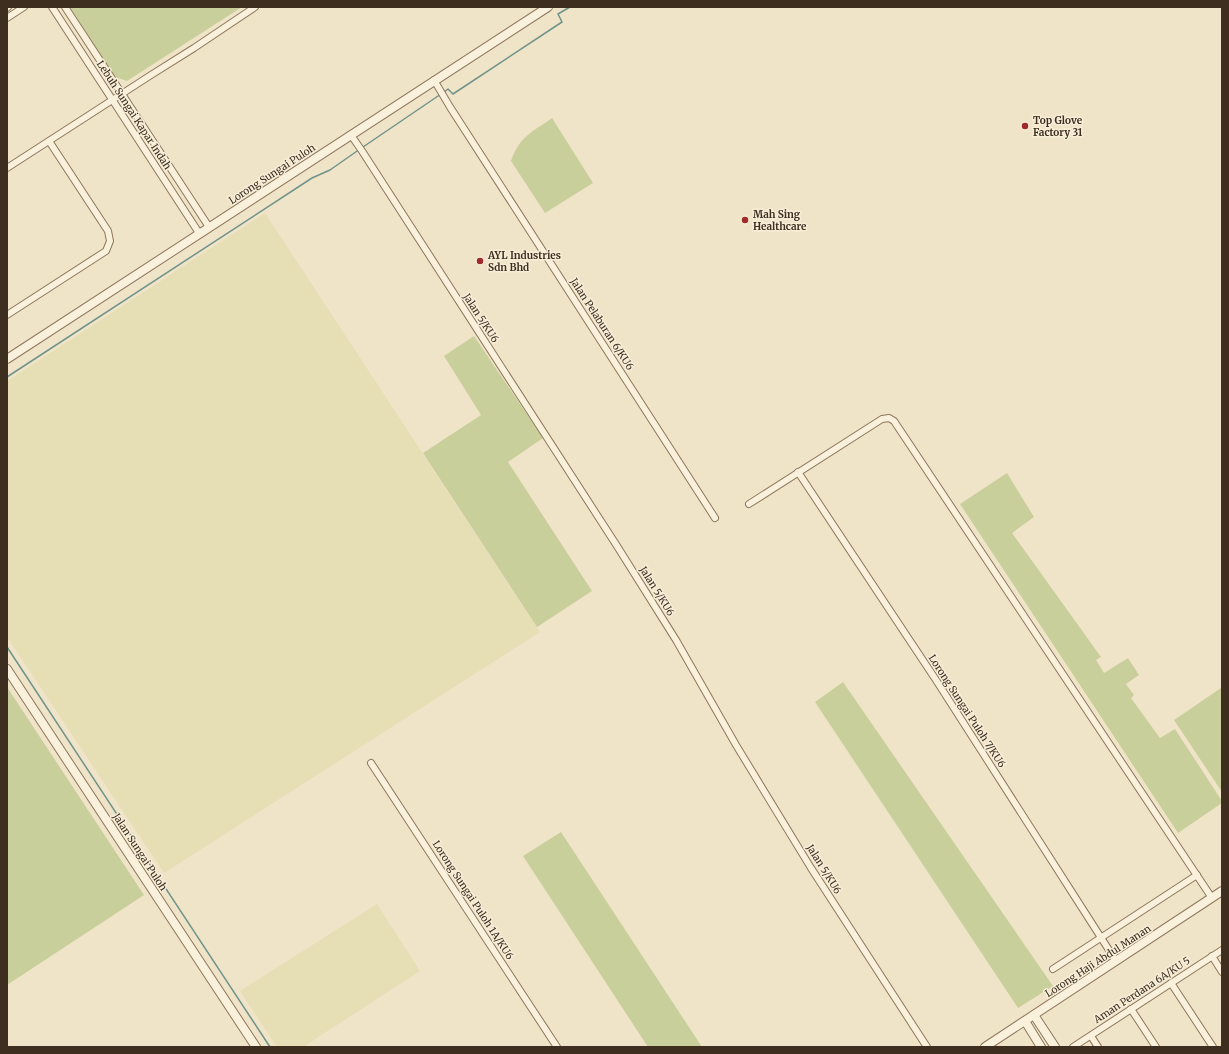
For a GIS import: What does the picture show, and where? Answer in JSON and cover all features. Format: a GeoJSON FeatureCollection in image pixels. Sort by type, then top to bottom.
{"type":"FeatureCollection","features":[{"type":"Feature","properties":{"kind":"street"},"geometry":{"type":"LineString","coordinates":[[7,18],[24,7]]}},
{"type":"Feature","properties":{"kind":"street","name":"Lebuh Sungai Kapar Indah"},"geometry":{"type":"LineString","coordinates":[[52,7],[200,233]]}},
{"type":"Feature","properties":{"kind":"street","name":"Lebuh Sungai Kapar Indah"},"geometry":{"type":"LineString","coordinates":[[65,7],[209,227]]}},
{"type":"Feature","properties":{"kind":"street"},"geometry":{"type":"LineString","coordinates":[[7,168],[255,7]]}},
{"type":"Feature","properties":{"kind":"street","name":"Lorong Sungai Puloh"},"geometry":{"type":"LineString","coordinates":[[7,359],[209,227],[351,137],[434,80],[548,7]]}},
{"type":"Feature","properties":{"kind":"street","name":"Jalan Pelaburan 6/KU6"},"geometry":{"type":"LineString","coordinates":[[434,80],[715,518]]}},
{"type":"Feature","properties":{"kind":"street","name":"Jalan 5/KU6"},"geometry":{"type":"LineString","coordinates":[[351,137],[362,151],[617,546],[676,640],[736,745],[811,868],[927,1047]]}},
{"type":"Feature","properties":{"kind":"street"},"geometry":{"type":"LineString","coordinates":[[7,314],[106,251],[110,241],[108,231],[49,141]]}},
{"type":"Feature","properties":{"kind":"street"},"geometry":{"type":"LineString","coordinates":[[749,504],[882,419],[889,418],[894,421],[1212,898]]}},
{"type":"Feature","properties":{"kind":"street","name":"Lorong Sungai Puloh 7/KU6"},"geometry":{"type":"LineString","coordinates":[[798,472],[936,680],[1116,961]]}},
{"type":"Feature","properties":{"kind":"street","name":"Jalan Sungai Puloh"},"geometry":{"type":"LineString","coordinates":[[7,669],[256,1047]]}},
{"type":"Feature","properties":{"kind":"street","name":"Lorong Sungai Puloh 1A/KU6"},"geometry":{"type":"LineString","coordinates":[[371,763],[557,1047]]}},
{"type":"Feature","properties":{"kind":"street"},"geometry":{"type":"LineString","coordinates":[[1053,969],[1197,875]]}},
{"type":"Feature","properties":{"kind":"street","name":"Lorong Haji Abdul Manan"},"geometry":{"type":"LineString","coordinates":[[985,1047],[1222,891]]}},
{"type":"Feature","properties":{"kind":"street","name":"Aman Perdana 6A/KU 5"},"geometry":{"type":"LineString","coordinates":[[1074,1047],[1222,950]]}},
{"type":"Feature","properties":{"kind":"street"},"geometry":{"type":"LineString","coordinates":[[1212,956],[1222,972]]}},
{"type":"Feature","properties":{"kind":"street"},"geometry":{"type":"LineString","coordinates":[[1171,983],[1213,1047]]}},
{"type":"Feature","properties":{"kind":"street"},"geometry":{"type":"LineString","coordinates":[[1131,1009],[1156,1047]]}},
{"type":"Feature","properties":{"kind":"street"},"geometry":{"type":"LineString","coordinates":[[1034,1015],[1055,1047]]}},
{"type":"Feature","properties":{"kind":"street"},"geometry":{"type":"LineString","coordinates":[[1025,1021],[1041,1047]]}},
{"type":"Feature","properties":{"kind":"street"},"geometry":{"type":"LineString","coordinates":[[1091,1036],[1098,1047]]}},
{"type":"Feature","properties":{"kind":"shaded area"},"geometry":{"type":"Polygon","coordinates":[[[265,213],[540,632],[164,873],[7,637],[7,381],[265,213]]]}},
{"type":"Feature","properties":{"kind":"shaded area"},"geometry":{"type":"Polygon","coordinates":[[[377,904],[420,971],[303,1047],[277,1047],[240,991],[377,904]]]}},
{"type":"Feature","properties":{"kind":"green space"},"geometry":{"type":"Polygon","coordinates":[[[70,7],[242,7],[127,81],[115,77],[70,7]]]}},
{"type":"Feature","properties":{"kind":"green space"},"geometry":{"type":"Polygon","coordinates":[[[552,118],[593,183],[545,213],[511,161],[522,140],[552,118]]]}},
{"type":"Feature","properties":{"kind":"green space"},"geometry":{"type":"Polygon","coordinates":[[[474,336],[543,438],[508,462],[592,591],[537,627],[423,453],[481,415],[444,356],[474,336]]]}},
{"type":"Feature","properties":{"kind":"green space"},"geometry":{"type":"Polygon","coordinates":[[[1007,473],[1034,517],[1012,533],[1101,657],[1096,660],[1104,673],[1128,658],[1139,675],[1126,684],[1134,695],[1131,698],[1160,738],[1175,729],[1222,801],[1222,803],[1178,833],[960,504],[1007,473]]]}},
{"type":"Feature","properties":{"kind":"green space"},"geometry":{"type":"Polygon","coordinates":[[[843,682],[1053,986],[1018,1008],[815,702],[843,682]]]}},
{"type":"Feature","properties":{"kind":"green space"},"geometry":{"type":"Polygon","coordinates":[[[7,687],[144,895],[7,985],[7,687]]]}},
{"type":"Feature","properties":{"kind":"green space"},"geometry":{"type":"Polygon","coordinates":[[[1221,688],[1222,690],[1222,792],[1174,720],[1221,688]]]}},
{"type":"Feature","properties":{"kind":"green space"},"geometry":{"type":"Polygon","coordinates":[[[561,832],[702,1047],[648,1047],[523,856],[561,832]]]}},
{"type":"Feature","properties":{"kind":"waterway"},"geometry":{"type":"LineString","coordinates":[[444,92],[448,89],[453,94],[562,22],[558,14],[570,7]]}},
{"type":"Feature","properties":{"kind":"waterway"},"geometry":{"type":"LineString","coordinates":[[363,147],[441,94]]}},
{"type":"Feature","properties":{"kind":"waterway"},"geometry":{"type":"LineString","coordinates":[[7,377],[312,178],[330,170],[360,149]]}},
{"type":"Feature","properties":{"kind":"waterway"},"geometry":{"type":"LineString","coordinates":[[7,647],[270,1047]]}},
{"type":"Feature","properties":{"kind":"place","name":"Top Glove Factory 31"},"geometry":{"type":"Point","coordinates":[1025,126]}},
{"type":"Feature","properties":{"kind":"place","name":"Mah Sing Healthcare"},"geometry":{"type":"Point","coordinates":[745,220]}},
{"type":"Feature","properties":{"kind":"place","name":"AYL Industries Sdn Bhd"},"geometry":{"type":"Point","coordinates":[480,261]}}]}
